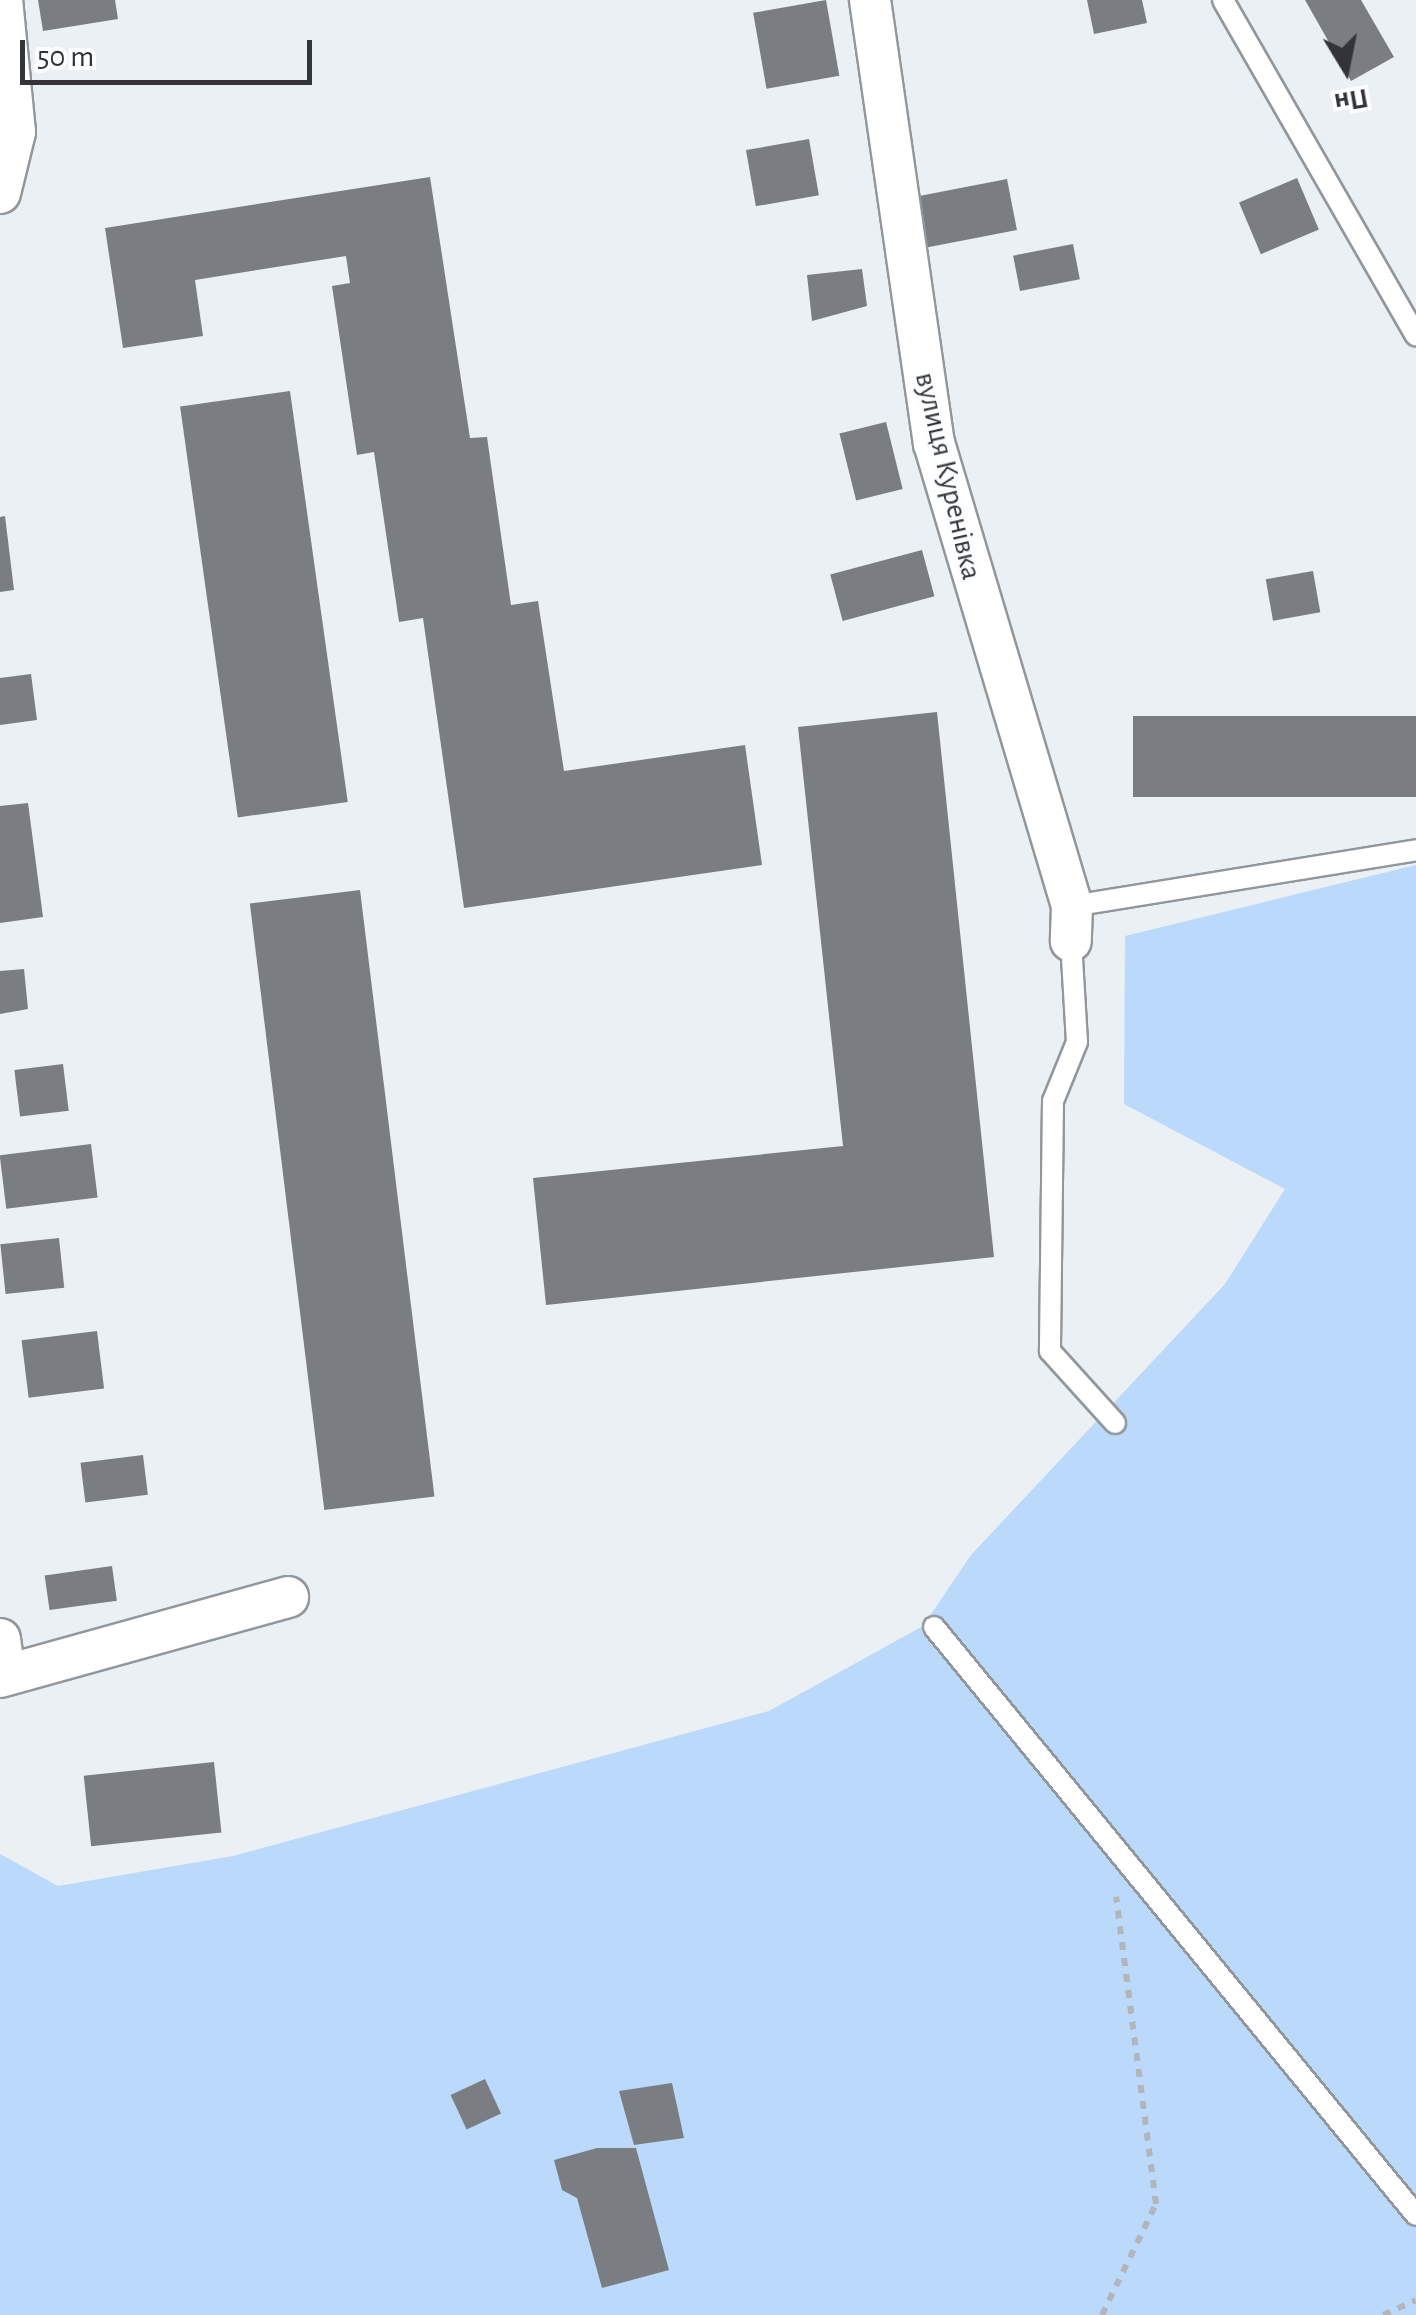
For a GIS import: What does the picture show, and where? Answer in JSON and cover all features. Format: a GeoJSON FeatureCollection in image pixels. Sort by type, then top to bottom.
{"type":"FeatureCollection","features":[{"type":"Feature","properties":{"kind":"street"},"geometry":{"type":"LineString","coordinates":[[0,193],[15,132],[2,0]]}},
{"type":"Feature","properties":{"kind":"street","name":"вулиця Куренівка"},"geometry":{"type":"LineString","coordinates":[[870,0],[934,443],[1072,924]]}},
{"type":"Feature","properties":{"kind":"street"},"geometry":{"type":"LineString","coordinates":[[2,1664],[288,1597]]}},
{"type":"Feature","properties":{"kind":"lane"},"geometry":{"type":"LineString","coordinates":[[1223,0],[1416,335]]}},
{"type":"Feature","properties":{"kind":"lane"},"geometry":{"type":"LineString","coordinates":[[1115,1423],[1050,1351],[1053,1101],[1077,1042],[1072,924],[1416,850]]}},
{"type":"Feature","properties":{"kind":"lane"},"geometry":{"type":"LineString","coordinates":[[934,1627],[1106,1830],[1416,2215]]}},
{"type":"Feature","properties":{"kind":"path"},"geometry":{"type":"LineString","coordinates":[[1102,2315],[1156,2204],[1154,2138],[1106,1830]]}},
{"type":"Feature","properties":{"kind":"path"},"geometry":{"type":"LineString","coordinates":[[1384,2315],[1416,2300]]}},
{"type":"Feature","properties":{"kind":"shaded area"},"geometry":{"type":"Polygon","coordinates":[[[1416,865],[1416,2315],[0,2315],[0,1854],[58,1886],[233,1856],[769,1711],[923,1626],[971,1555],[1225,1284],[1285,1189],[1124,1104],[1125,936],[1416,865]]]}},
{"type":"Feature","properties":{"kind":"building"},"geometry":{"type":"Polygon","coordinates":[[[38,0],[115,0],[118,19],[43,31],[38,0]]]}},
{"type":"Feature","properties":{"kind":"building"},"geometry":{"type":"Polygon","coordinates":[[[826,0],[839,76],[766,89],[753,13],[826,0]]]}},
{"type":"Feature","properties":{"kind":"building"},"geometry":{"type":"Polygon","coordinates":[[[1087,0],[1142,0],[1147,23],[1094,34],[1087,0]]]}},
{"type":"Feature","properties":{"kind":"building"},"geometry":{"type":"Polygon","coordinates":[[[1305,0],[1361,0],[1394,57],[1351,81],[1305,0]]]}},
{"type":"Feature","properties":{"kind":"building"},"geometry":{"type":"Polygon","coordinates":[[[809,139],[819,195],[756,206],[746,150],[809,139]]]}},
{"type":"Feature","properties":{"kind":"building"},"geometry":{"type":"Polygon","coordinates":[[[430,177],[470,438],[487,437],[511,605],[538,601],[564,771],[745,745],[762,865],[464,908],[423,618],[399,622],[374,452],[357,455],[332,286],[350,283],[346,256],[195,280],[203,336],[123,348],[105,228],[430,177]]]}},
{"type":"Feature","properties":{"kind":"building"},"geometry":{"type":"Polygon","coordinates":[[[1297,178],[1319,230],[1261,254],[1239,203],[1297,178]]]}},
{"type":"Feature","properties":{"kind":"building"},"geometry":{"type":"Polygon","coordinates":[[[1007,179],[1017,230],[927,248],[917,197],[1007,179]]]}},
{"type":"Feature","properties":{"kind":"building"},"geometry":{"type":"Polygon","coordinates":[[[1073,244],[1080,279],[1020,291],[1013,256],[1073,244]]]}},
{"type":"Feature","properties":{"kind":"building"},"geometry":{"type":"Polygon","coordinates":[[[862,269],[867,306],[812,321],[807,275],[862,269]]]}},
{"type":"Feature","properties":{"kind":"building"},"geometry":{"type":"Polygon","coordinates":[[[290,391],[348,802],[238,817],[180,406],[290,391]]]}},
{"type":"Feature","properties":{"kind":"building"},"geometry":{"type":"Polygon","coordinates":[[[886,422],[903,489],[856,501],[839,434],[886,422]]]}},
{"type":"Feature","properties":{"kind":"building"},"geometry":{"type":"Polygon","coordinates":[[[5,516],[14,590],[0,592],[0,517],[5,516]]]}},
{"type":"Feature","properties":{"kind":"building"},"geometry":{"type":"Polygon","coordinates":[[[922,550],[934,596],[843,621],[830,575],[922,550]]]}},
{"type":"Feature","properties":{"kind":"building"},"geometry":{"type":"Polygon","coordinates":[[[1313,571],[1320,612],[1273,621],[1266,579],[1313,571]]]}},
{"type":"Feature","properties":{"kind":"building"},"geometry":{"type":"Polygon","coordinates":[[[31,674],[37,720],[0,725],[0,678],[31,674]]]}},
{"type":"Feature","properties":{"kind":"building"},"geometry":{"type":"Polygon","coordinates":[[[937,712],[994,1257],[546,1305],[533,1178],[843,1146],[798,727],[937,712]]]}},
{"type":"Feature","properties":{"kind":"building"},"geometry":{"type":"Polygon","coordinates":[[[1133,716],[1416,716],[1416,797],[1133,797],[1133,716]]]}},
{"type":"Feature","properties":{"kind":"building"},"geometry":{"type":"Polygon","coordinates":[[[28,803],[43,917],[0,923],[0,806],[28,803]]]}},
{"type":"Feature","properties":{"kind":"building"},"geometry":{"type":"Polygon","coordinates":[[[360,890],[434,1496],[324,1510],[250,904],[360,890]]]}},
{"type":"Feature","properties":{"kind":"building"},"geometry":{"type":"Polygon","coordinates":[[[24,969],[28,1009],[0,1014],[0,971],[24,969]]]}},
{"type":"Feature","properties":{"kind":"building"},"geometry":{"type":"Polygon","coordinates":[[[63,1064],[69,1111],[20,1117],[14,1070],[63,1064]]]}},
{"type":"Feature","properties":{"kind":"building"},"geometry":{"type":"Polygon","coordinates":[[[91,1144],[98,1198],[6,1209],[0,1155],[91,1144]]]}},
{"type":"Feature","properties":{"kind":"building"},"geometry":{"type":"Polygon","coordinates":[[[59,1238],[64,1288],[6,1294],[0,1244],[59,1238]]]}},
{"type":"Feature","properties":{"kind":"building"},"geometry":{"type":"Polygon","coordinates":[[[97,1331],[104,1389],[29,1398],[22,1340],[97,1331]]]}},
{"type":"Feature","properties":{"kind":"building"},"geometry":{"type":"Polygon","coordinates":[[[143,1455],[148,1495],[85,1502],[80,1463],[143,1455]]]}},
{"type":"Feature","properties":{"kind":"building"},"geometry":{"type":"Polygon","coordinates":[[[112,1566],[117,1601],[50,1610],[45,1575],[112,1566]]]}},
{"type":"Feature","properties":{"kind":"building"},"geometry":{"type":"Polygon","coordinates":[[[214,1762],[221,1833],[91,1846],[84,1776],[214,1762]]]}},
{"type":"Feature","properties":{"kind":"building"},"geometry":{"type":"Polygon","coordinates":[[[485,2079],[501,2113],[467,2129],[451,2095],[485,2079]]]}},
{"type":"Feature","properties":{"kind":"building"},"geometry":{"type":"Polygon","coordinates":[[[672,2083],[684,2138],[634,2145],[619,2091],[672,2083]]]}},
{"type":"Feature","properties":{"kind":"building"},"geometry":{"type":"Polygon","coordinates":[[[597,2148],[636,2148],[669,2270],[602,2288],[577,2198],[562,2190],[554,2160],[597,2148]]]}}]}
